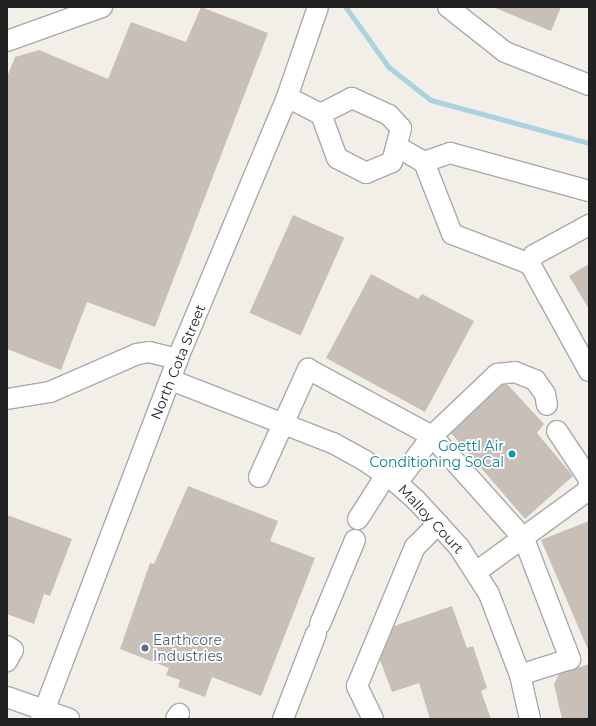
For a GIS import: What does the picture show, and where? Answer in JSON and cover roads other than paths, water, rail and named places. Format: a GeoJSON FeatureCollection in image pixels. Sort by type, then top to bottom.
{"type":"FeatureCollection","features":[{"type":"Feature","properties":{"kind":"street"},"geometry":{"type":"LineString","coordinates":[[7,41],[102,7]]}},
{"type":"Feature","properties":{"kind":"street"},"geometry":{"type":"LineString","coordinates":[[448,7],[505,52],[589,85]]}},
{"type":"Feature","properties":{"kind":"street","name":"North Cota Street"},"geometry":{"type":"LineString","coordinates":[[42,716],[178,359],[287,97],[312,9]]}},
{"type":"Feature","properties":{"kind":"street"},"geometry":{"type":"LineString","coordinates":[[287,97],[321,114],[337,158],[366,173],[392,162],[401,128],[389,115],[352,98],[321,114]]}},
{"type":"Feature","properties":{"kind":"street"},"geometry":{"type":"LineString","coordinates":[[396,146],[424,162],[452,234],[530,264],[589,371]]}},
{"type":"Feature","properties":{"kind":"street"},"geometry":{"type":"LineString","coordinates":[[424,162],[450,153],[589,191]]}},
{"type":"Feature","properties":{"kind":"street"},"geometry":{"type":"LineString","coordinates":[[530,264],[534,255],[589,225]]}},
{"type":"Feature","properties":{"kind":"street"},"geometry":{"type":"LineString","coordinates":[[7,399],[50,392],[137,354],[149,352],[178,359]]}},
{"type":"Feature","properties":{"kind":"street"},"geometry":{"type":"LineString","coordinates":[[259,477],[282,422],[308,369],[432,436],[524,539],[570,659],[520,675]]}},
{"type":"Feature","properties":{"kind":"street"},"geometry":{"type":"LineString","coordinates":[[358,519],[392,479],[432,436],[498,374],[515,372],[535,380],[545,394],[547,405]]}},
{"type":"Feature","properties":{"kind":"street","name":"Malloy Court"},"geometry":{"type":"LineString","coordinates":[[170,380],[282,422],[333,443],[392,479],[438,524],[476,572],[489,594],[520,675],[530,719]]}},
{"type":"Feature","properties":{"kind":"street"},"geometry":{"type":"LineString","coordinates":[[557,431],[589,479]]}},
{"type":"Feature","properties":{"kind":"street"},"geometry":{"type":"LineString","coordinates":[[476,572],[524,539],[587,491],[589,484]]}},
{"type":"Feature","properties":{"kind":"street"},"geometry":{"type":"LineString","coordinates":[[372,719],[357,686],[415,547],[438,524]]}},
{"type":"Feature","properties":{"kind":"street"},"geometry":{"type":"LineString","coordinates":[[282,719],[355,540]]}},
{"type":"Feature","properties":{"kind":"street"},"geometry":{"type":"LineString","coordinates":[[7,646],[13,650],[7,661]]}},
{"type":"Feature","properties":{"kind":"street"},"geometry":{"type":"LineString","coordinates":[[7,697],[42,716],[69,719]]}},
{"type":"Feature","properties":{"kind":"waterway"},"geometry":{"type":"LineString","coordinates":[[346,7],[389,67],[431,100],[589,143]]}},
{"type":"Feature","properties":{"kind":"place","name":"Goettl Air Conditioning SoCal"},"geometry":{"type":"Point","coordinates":[512,454]}},
{"type":"Feature","properties":{"kind":"place","name":"Earthcore Industries"},"geometry":{"type":"Point","coordinates":[145,648]}}]}
